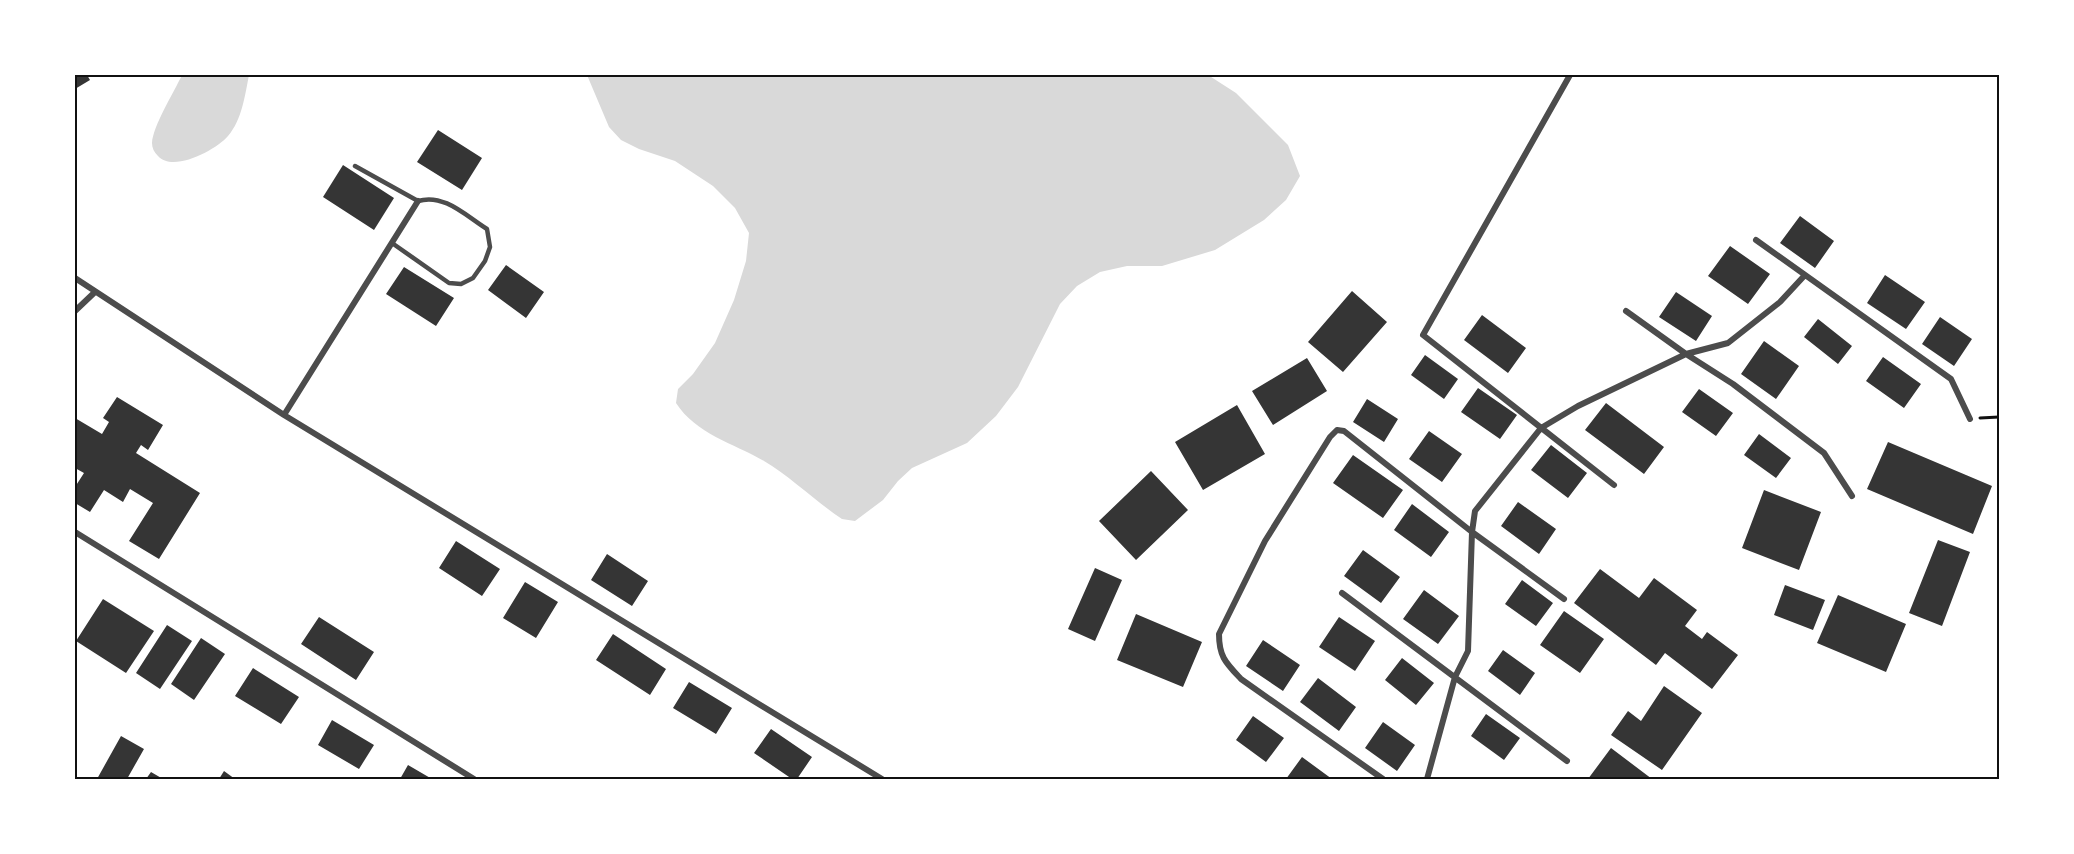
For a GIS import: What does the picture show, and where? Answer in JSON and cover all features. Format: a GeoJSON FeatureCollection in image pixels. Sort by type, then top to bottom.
{"type":"FeatureCollection","features":[{"type":"Feature","properties":{"kind":"street"},"geometry":{"type":"LineString","coordinates":[[1570,75],[1423,335],[1614,485]]}},
{"type":"Feature","properties":{"kind":"street"},"geometry":{"type":"LineString","coordinates":[[284,415],[418,201]]}},
{"type":"Feature","properties":{"kind":"street"},"geometry":{"type":"LineString","coordinates":[[1756,240],[1951,379],[1970,419]]}},
{"type":"Feature","properties":{"kind":"street"},"geometry":{"type":"LineString","coordinates":[[1427,779],[1455,677],[1468,651],[1472,532],[1475,511],[1541,428],[1578,406],[1686,354],[1728,342],[1780,302],[1805,275]]}},
{"type":"Feature","properties":{"kind":"street"},"geometry":{"type":"LineString","coordinates":[[75,278],[284,415],[882,779]]}},
{"type":"Feature","properties":{"kind":"street"},"geometry":{"type":"LineString","coordinates":[[75,311],[95,292]]}},
{"type":"Feature","properties":{"kind":"street"},"geometry":{"type":"LineString","coordinates":[[1626,311],[1742,390],[1824,453],[1852,496]]}},
{"type":"Feature","properties":{"kind":"street"},"geometry":{"type":"LineString","coordinates":[[1383,779],[1241,679],[1225,663],[1219,649],[1219,634],[1265,541],[1336,430],[1344,430],[1472,532],[1564,599]]}},
{"type":"Feature","properties":{"kind":"street"},"geometry":{"type":"LineString","coordinates":[[75,532],[474,779]]}},
{"type":"Feature","properties":{"kind":"street"},"geometry":{"type":"LineString","coordinates":[[1341,593],[1567,761]]}},
{"type":"Feature","properties":{"kind":"lane"},"geometry":{"type":"LineString","coordinates":[[356,166],[418,201],[428,198],[440,199],[487,229],[490,247],[485,261],[473,278],[461,284],[449,283],[392,243]]}},
{"type":"Feature","properties":{"kind":"path"},"geometry":{"type":"LineString","coordinates":[[1970,419],[1999,417]]}},
{"type":"Feature","properties":{"kind":"shaded area"},"geometry":{"type":"Polygon","coordinates":[[[182,75],[249,75],[240,115],[228,136],[194,158],[184,161],[165,161],[154,150],[153,136],[182,75]]]}},
{"type":"Feature","properties":{"kind":"shaded area"},"geometry":{"type":"Polygon","coordinates":[[[587,75],[1208,75],[1236,93],[1288,145],[1300,176],[1286,200],[1264,220],[1215,250],[1162,266],[1127,266],[1100,272],[1077,286],[1060,304],[1018,387],[996,416],[967,443],[912,468],[883,500],[855,521],[842,519],[774,467],[704,430],[684,414],[676,403],[678,389],[693,374],[715,343],[734,300],[746,261],[749,233],[735,208],[713,186],[675,161],[639,149],[621,140],[609,127],[587,75]]]}},
{"type":"Feature","properties":{"kind":"building"},"geometry":{"type":"Polygon","coordinates":[[[75,75],[87,75],[90,80],[75,89],[75,75]]]}},
{"type":"Feature","properties":{"kind":"building"},"geometry":{"type":"Polygon","coordinates":[[[438,130],[482,158],[462,190],[417,162],[438,130]]]}},
{"type":"Feature","properties":{"kind":"building"},"geometry":{"type":"Polygon","coordinates":[[[343,165],[394,198],[374,230],[323,197],[343,165]]]}},
{"type":"Feature","properties":{"kind":"building"},"geometry":{"type":"Polygon","coordinates":[[[1800,216],[1834,241],[1815,268],[1780,243],[1800,216]]]}},
{"type":"Feature","properties":{"kind":"building"},"geometry":{"type":"Polygon","coordinates":[[[1730,246],[1770,274],[1748,304],[1708,276],[1730,246]]]}},
{"type":"Feature","properties":{"kind":"building"},"geometry":{"type":"Polygon","coordinates":[[[506,265],[544,292],[526,318],[488,290],[506,265]]]}},
{"type":"Feature","properties":{"kind":"building"},"geometry":{"type":"Polygon","coordinates":[[[404,267],[454,298],[436,326],[386,294],[404,267]]]}},
{"type":"Feature","properties":{"kind":"building"},"geometry":{"type":"Polygon","coordinates":[[[1885,275],[1925,302],[1906,329],[1867,303],[1885,275]]]}},
{"type":"Feature","properties":{"kind":"building"},"geometry":{"type":"Polygon","coordinates":[[[1352,291],[1387,322],[1343,372],[1308,342],[1352,291]]]}},
{"type":"Feature","properties":{"kind":"building"},"geometry":{"type":"Polygon","coordinates":[[[1676,292],[1712,316],[1696,341],[1659,317],[1676,292]]]}},
{"type":"Feature","properties":{"kind":"building"},"geometry":{"type":"Polygon","coordinates":[[[1482,315],[1526,348],[1508,373],[1464,340],[1482,315]]]}},
{"type":"Feature","properties":{"kind":"building"},"geometry":{"type":"Polygon","coordinates":[[[1940,317],[1972,339],[1954,366],[1922,344],[1940,317]]]}},
{"type":"Feature","properties":{"kind":"building"},"geometry":{"type":"Polygon","coordinates":[[[1818,319],[1852,346],[1838,364],[1804,337],[1818,319]]]}},
{"type":"Feature","properties":{"kind":"building"},"geometry":{"type":"Polygon","coordinates":[[[1764,341],[1799,366],[1776,399],[1741,374],[1764,341]]]}},
{"type":"Feature","properties":{"kind":"building"},"geometry":{"type":"Polygon","coordinates":[[[1425,355],[1458,379],[1444,399],[1411,375],[1425,355]]]}},
{"type":"Feature","properties":{"kind":"building"},"geometry":{"type":"Polygon","coordinates":[[[1883,357],[1921,384],[1904,408],[1866,381],[1883,357]]]}},
{"type":"Feature","properties":{"kind":"building"},"geometry":{"type":"Polygon","coordinates":[[[1307,358],[1327,391],[1273,425],[1252,391],[1307,358]]]}},
{"type":"Feature","properties":{"kind":"building"},"geometry":{"type":"Polygon","coordinates":[[[1478,388],[1517,415],[1500,439],[1461,412],[1478,388]]]}},
{"type":"Feature","properties":{"kind":"building"},"geometry":{"type":"Polygon","coordinates":[[[1699,389],[1733,413],[1716,436],[1682,412],[1699,389]]]}},
{"type":"Feature","properties":{"kind":"building"},"geometry":{"type":"Polygon","coordinates":[[[117,397],[163,425],[148,450],[141,445],[136,453],[200,493],[159,559],[129,541],[153,503],[130,489],[123,502],[104,490],[90,512],[75,503],[75,487],[84,473],[75,468],[75,418],[102,434],[109,422],[103,418],[117,397]]]}},
{"type":"Feature","properties":{"kind":"building"},"geometry":{"type":"Polygon","coordinates":[[[1367,399],[1398,419],[1384,442],[1353,422],[1367,399]]]}},
{"type":"Feature","properties":{"kind":"building"},"geometry":{"type":"Polygon","coordinates":[[[1606,403],[1664,447],[1644,474],[1585,430],[1606,403]]]}},
{"type":"Feature","properties":{"kind":"building"},"geometry":{"type":"Polygon","coordinates":[[[1237,405],[1265,454],[1203,490],[1175,442],[1237,405]]]}},
{"type":"Feature","properties":{"kind":"building"},"geometry":{"type":"Polygon","coordinates":[[[1429,431],[1462,454],[1442,482],[1409,459],[1429,431]]]}},
{"type":"Feature","properties":{"kind":"building"},"geometry":{"type":"Polygon","coordinates":[[[1759,434],[1791,458],[1776,478],[1744,455],[1759,434]]]}},
{"type":"Feature","properties":{"kind":"building"},"geometry":{"type":"Polygon","coordinates":[[[1888,442],[1992,486],[1973,534],[1867,489],[1888,442]]]}},
{"type":"Feature","properties":{"kind":"building"},"geometry":{"type":"Polygon","coordinates":[[[1551,445],[1587,473],[1568,498],[1531,470],[1551,445]]]}},
{"type":"Feature","properties":{"kind":"building"},"geometry":{"type":"Polygon","coordinates":[[[1353,455],[1403,490],[1383,518],[1333,483],[1353,455]]]}},
{"type":"Feature","properties":{"kind":"building"},"geometry":{"type":"Polygon","coordinates":[[[1151,471],[1188,510],[1136,560],[1099,521],[1151,471]]]}},
{"type":"Feature","properties":{"kind":"building"},"geometry":{"type":"Polygon","coordinates":[[[1764,490],[1821,512],[1799,570],[1742,548],[1764,490]]]}},
{"type":"Feature","properties":{"kind":"building"},"geometry":{"type":"Polygon","coordinates":[[[1518,502],[1556,529],[1539,554],[1501,526],[1518,502]]]}},
{"type":"Feature","properties":{"kind":"building"},"geometry":{"type":"Polygon","coordinates":[[[1412,504],[1449,532],[1431,557],[1394,530],[1412,504]]]}},
{"type":"Feature","properties":{"kind":"building"},"geometry":{"type":"Polygon","coordinates":[[[1938,540],[1970,552],[1942,626],[1909,613],[1938,540]]]}},
{"type":"Feature","properties":{"kind":"building"},"geometry":{"type":"Polygon","coordinates":[[[456,541],[500,569],[482,596],[439,568],[456,541]]]}},
{"type":"Feature","properties":{"kind":"building"},"geometry":{"type":"Polygon","coordinates":[[[1363,550],[1400,577],[1381,603],[1344,576],[1363,550]]]}},
{"type":"Feature","properties":{"kind":"building"},"geometry":{"type":"Polygon","coordinates":[[[607,554],[648,581],[632,606],[591,580],[607,554]]]}},
{"type":"Feature","properties":{"kind":"building"},"geometry":{"type":"Polygon","coordinates":[[[1095,568],[1122,580],[1095,641],[1068,629],[1095,568]]]}},
{"type":"Feature","properties":{"kind":"building"},"geometry":{"type":"Polygon","coordinates":[[[1600,569],[1639,598],[1654,578],[1697,610],[1685,626],[1702,639],[1707,632],[1738,655],[1712,689],[1665,653],[1656,665],[1574,603],[1600,569]]]}},
{"type":"Feature","properties":{"kind":"building"},"geometry":{"type":"Polygon","coordinates":[[[1522,580],[1553,603],[1536,626],[1505,604],[1522,580]]]}},
{"type":"Feature","properties":{"kind":"building"},"geometry":{"type":"Polygon","coordinates":[[[525,582],[558,602],[536,638],[503,618],[525,582]]]}},
{"type":"Feature","properties":{"kind":"building"},"geometry":{"type":"Polygon","coordinates":[[[1785,585],[1825,600],[1813,630],[1774,615],[1785,585]]]}},
{"type":"Feature","properties":{"kind":"building"},"geometry":{"type":"Polygon","coordinates":[[[1424,590],[1459,616],[1438,644],[1403,619],[1424,590]]]}},
{"type":"Feature","properties":{"kind":"building"},"geometry":{"type":"Polygon","coordinates":[[[1838,595],[1906,624],[1886,672],[1817,643],[1838,595]]]}},
{"type":"Feature","properties":{"kind":"building"},"geometry":{"type":"Polygon","coordinates":[[[103,599],[154,631],[126,673],[76,641],[103,599]]]}},
{"type":"Feature","properties":{"kind":"building"},"geometry":{"type":"Polygon","coordinates":[[[1564,611],[1604,639],[1580,673],[1540,645],[1564,611]]]}},
{"type":"Feature","properties":{"kind":"building"},"geometry":{"type":"Polygon","coordinates":[[[1136,614],[1202,642],[1183,687],[1117,660],[1136,614]]]}},
{"type":"Feature","properties":{"kind":"building"},"geometry":{"type":"Polygon","coordinates":[[[319,617],[374,652],[356,680],[301,644],[319,617]]]}},
{"type":"Feature","properties":{"kind":"building"},"geometry":{"type":"Polygon","coordinates":[[[1339,617],[1375,641],[1355,671],[1319,647],[1339,617]]]}},
{"type":"Feature","properties":{"kind":"building"},"geometry":{"type":"Polygon","coordinates":[[[167,625],[192,641],[160,689],[136,673],[167,625]]]}},
{"type":"Feature","properties":{"kind":"building"},"geometry":{"type":"Polygon","coordinates":[[[613,634],[666,669],[650,695],[596,660],[613,634]]]}},
{"type":"Feature","properties":{"kind":"building"},"geometry":{"type":"Polygon","coordinates":[[[201,638],[225,654],[194,700],[171,684],[201,638]]]}},
{"type":"Feature","properties":{"kind":"building"},"geometry":{"type":"Polygon","coordinates":[[[1263,640],[1300,665],[1283,691],[1246,666],[1263,640]]]}},
{"type":"Feature","properties":{"kind":"building"},"geometry":{"type":"Polygon","coordinates":[[[1503,650],[1535,673],[1520,695],[1488,671],[1503,650]]]}},
{"type":"Feature","properties":{"kind":"building"},"geometry":{"type":"Polygon","coordinates":[[[1402,658],[1434,683],[1416,705],[1385,680],[1402,658]]]}},
{"type":"Feature","properties":{"kind":"building"},"geometry":{"type":"Polygon","coordinates":[[[253,668],[299,697],[281,724],[235,696],[253,668]]]}},
{"type":"Feature","properties":{"kind":"building"},"geometry":{"type":"Polygon","coordinates":[[[1318,678],[1356,707],[1339,731],[1300,702],[1318,678]]]}},
{"type":"Feature","properties":{"kind":"building"},"geometry":{"type":"Polygon","coordinates":[[[689,682],[732,708],[716,734],[673,708],[689,682]]]}},
{"type":"Feature","properties":{"kind":"building"},"geometry":{"type":"Polygon","coordinates":[[[1664,686],[1702,713],[1662,770],[1611,735],[1628,711],[1641,721],[1664,686]]]}},
{"type":"Feature","properties":{"kind":"building"},"geometry":{"type":"Polygon","coordinates":[[[1486,714],[1520,738],[1504,760],[1471,736],[1486,714]]]}},
{"type":"Feature","properties":{"kind":"building"},"geometry":{"type":"Polygon","coordinates":[[[1253,716],[1284,738],[1266,762],[1236,740],[1253,716]]]}},
{"type":"Feature","properties":{"kind":"building"},"geometry":{"type":"Polygon","coordinates":[[[332,720],[374,745],[359,769],[318,745],[332,720]]]}},
{"type":"Feature","properties":{"kind":"building"},"geometry":{"type":"Polygon","coordinates":[[[1383,722],[1415,745],[1397,771],[1365,748],[1383,722]]]}},
{"type":"Feature","properties":{"kind":"building"},"geometry":{"type":"Polygon","coordinates":[[[771,729],[812,757],[797,779],[792,779],[754,753],[771,729]]]}},
{"type":"Feature","properties":{"kind":"building"},"geometry":{"type":"Polygon","coordinates":[[[121,736],[144,749],[127,779],[97,779],[121,736]]]}},
{"type":"Feature","properties":{"kind":"building"},"geometry":{"type":"Polygon","coordinates":[[[1611,748],[1652,779],[1588,779],[1611,748]]]}},
{"type":"Feature","properties":{"kind":"building"},"geometry":{"type":"Polygon","coordinates":[[[1302,757],[1332,779],[1286,779],[1302,757]]]}},
{"type":"Feature","properties":{"kind":"building"},"geometry":{"type":"Polygon","coordinates":[[[408,765],[432,779],[400,779],[408,765]]]}},
{"type":"Feature","properties":{"kind":"building"},"geometry":{"type":"Polygon","coordinates":[[[224,771],[235,779],[219,779],[224,771]]]}},
{"type":"Feature","properties":{"kind":"building"},"geometry":{"type":"Polygon","coordinates":[[[151,772],[163,779],[146,779],[151,772]]]}}]}
